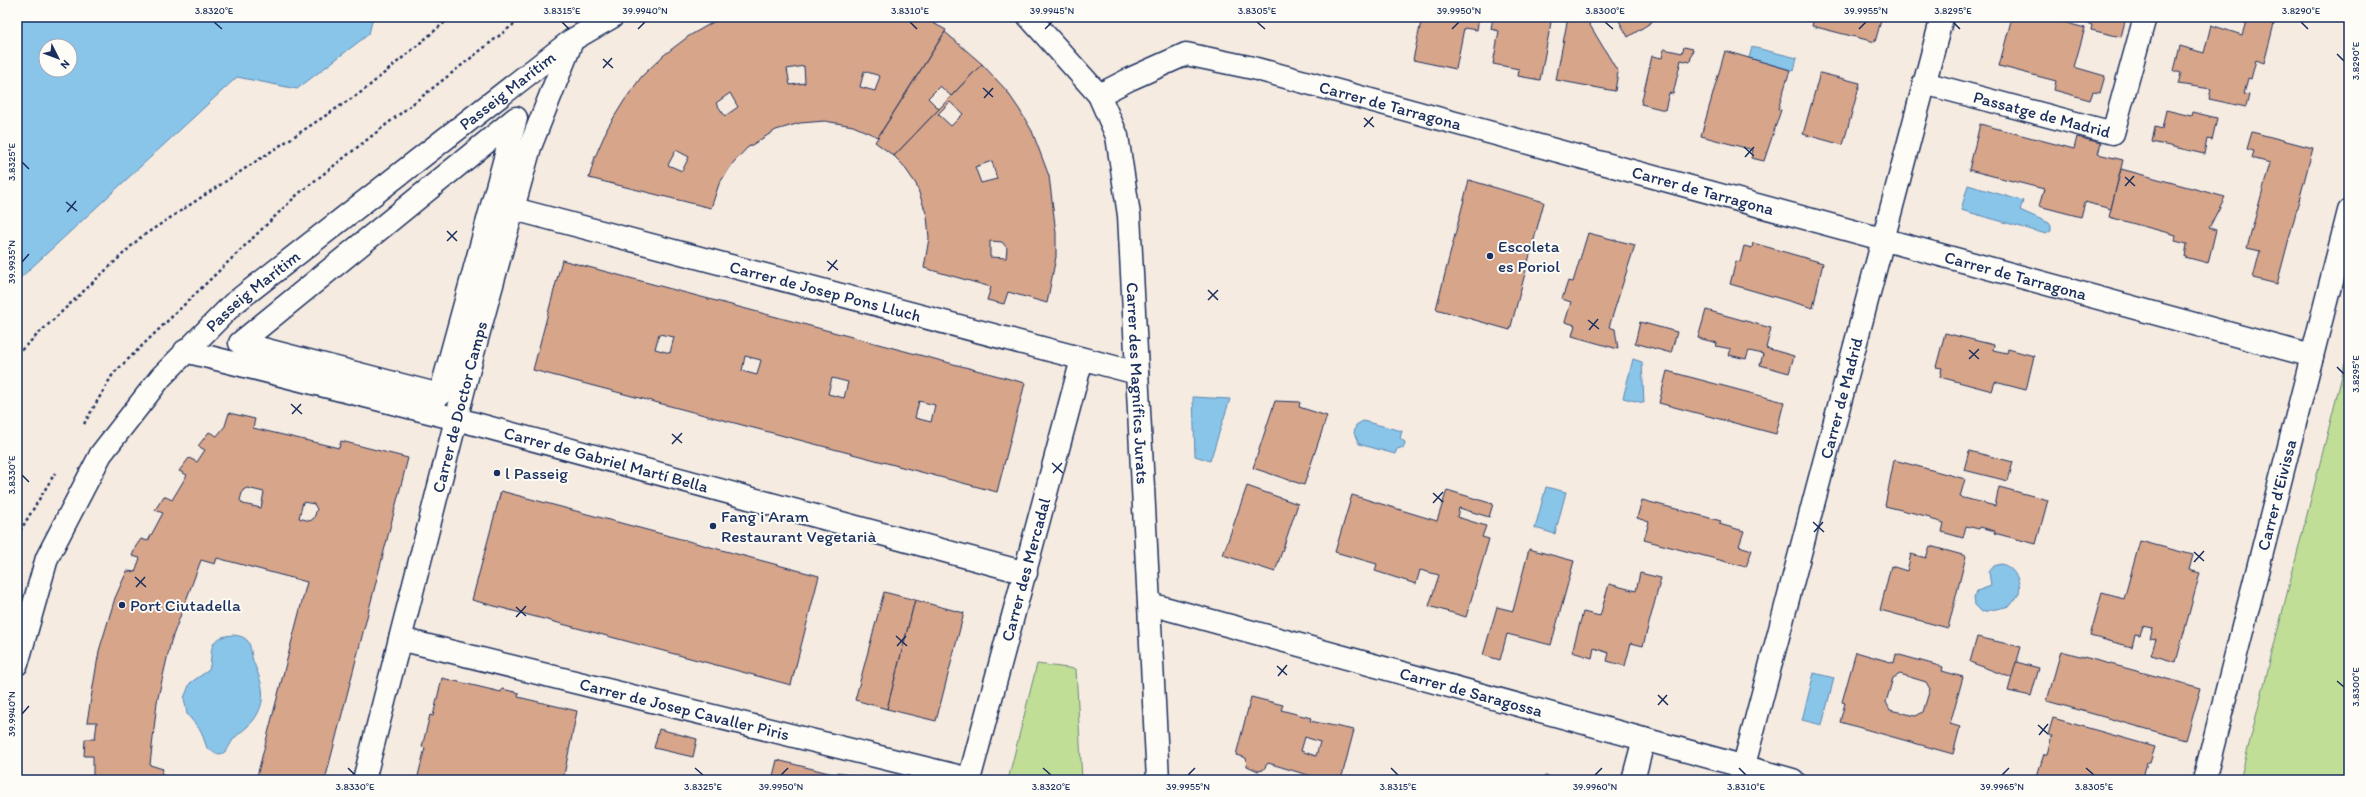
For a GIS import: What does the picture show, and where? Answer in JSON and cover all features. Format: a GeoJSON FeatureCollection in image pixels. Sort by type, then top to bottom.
{"type":"FeatureCollection","features":[{"type":"Feature","properties":{"kind":"street","name":"Passeig Marítim"},"geometry":{"type":"LineString","coordinates":[[17,664],[47,558],[101,454],[161,378],[185,351],[233,304],[572,40],[612,17]]}},
{"type":"Feature","properties":{"kind":"street","name":"Carrer des Magnífics Jurats"},"geometry":{"type":"LineString","coordinates":[[1029,17],[1099,95],[1117,136],[1129,215],[1158,780]]}},
{"type":"Feature","properties":{"kind":"street","name":"Carrer de Madrid"},"geometry":{"type":"LineString","coordinates":[[1742,773],[1942,17]]}},
{"type":"Feature","properties":{"kind":"street","name":"Passatge de Madrid"},"geometry":{"type":"LineString","coordinates":[[1924,83],[2113,133],[2145,17]]}},
{"type":"Feature","properties":{"kind":"street","name":"Carrer de Doctor Camps"},"geometry":{"type":"LineString","coordinates":[[364,780],[457,419],[463,354],[514,210],[530,147],[572,40]]}},
{"type":"Feature","properties":{"kind":"street","name":"Carrer de Tarragona"},"geometry":{"type":"LineString","coordinates":[[1099,95],[1130,78],[1186,54],[1253,68],[2312,356]]}},
{"type":"Feature","properties":{"kind":"street"},"geometry":{"type":"LineString","coordinates":[[185,351],[257,358],[420,400],[440,395],[463,354],[507,149],[516,118],[240,343],[257,358]]}},
{"type":"Feature","properties":{"kind":"street"},"geometry":{"type":"LineString","coordinates":[[507,149],[530,147]]}},
{"type":"Feature","properties":{"kind":"street","name":"Carrer de Josep Pons Lluch"},"geometry":{"type":"LineString","coordinates":[[514,210],[1137,373]]}},
{"type":"Feature","properties":{"kind":"street","name":"Carrer d'Eivissa"},"geometry":{"type":"LineString","coordinates":[[2204,780],[2349,210]]}},
{"type":"Feature","properties":{"kind":"street","name":"Carrer des Mercadal"},"geometry":{"type":"LineString","coordinates":[[969,780],[1026,573],[1082,359]]}},
{"type":"Feature","properties":{"kind":"street","name":"Carrer de Gabriel Martí Bella"},"geometry":{"type":"LineString","coordinates":[[420,400],[457,419],[1026,573]]}},
{"type":"Feature","properties":{"kind":"street","name":"Carrer de Saragossa"},"geometry":{"type":"LineString","coordinates":[[1150,604],[1644,739],[1742,773],[1793,780]]}},
{"type":"Feature","properties":{"kind":"street","name":"Carrer de Josep Cavaller Piris"},"geometry":{"type":"LineString","coordinates":[[400,639],[969,780]]}},
{"type":"Feature","properties":{"kind":"street"},"geometry":{"type":"LineString","coordinates":[[1633,780],[1644,739]]}},
{"type":"Feature","properties":{"kind":"path"},"geometry":{"type":"LineString","coordinates":[[17,354],[141,237],[363,90],[451,17]]}},
{"type":"Feature","properties":{"kind":"green space"},"geometry":{"type":"Polygon","coordinates":[[[2349,348],[2349,780],[2240,780],[2349,348]]]}},
{"type":"Feature","properties":{"kind":"green space"},"geometry":{"type":"Polygon","coordinates":[[[1037,664],[1076,669],[1082,780],[1008,780],[1037,664]]]}},
{"type":"Feature","properties":{"kind":"water"},"geometry":{"type":"Polygon","coordinates":[[[17,17],[373,17],[369,34],[297,89],[237,77],[17,281],[17,17]]]}},
{"type":"Feature","properties":{"kind":"water"},"geometry":{"type":"Polygon","coordinates":[[[1752,47],[1797,58],[1794,71],[1749,58],[1752,47]]]}},
{"type":"Feature","properties":{"kind":"water"},"geometry":{"type":"Polygon","coordinates":[[[1968,185],[2023,201],[2020,210],[2049,223],[2051,226],[2051,231],[2046,234],[1961,210],[1968,185]]]}},
{"type":"Feature","properties":{"kind":"water"},"geometry":{"type":"Polygon","coordinates":[[[1633,359],[1642,362],[1644,403],[1623,398],[1633,359]]]}},
{"type":"Feature","properties":{"kind":"water"},"geometry":{"type":"Polygon","coordinates":[[[1193,397],[1230,399],[1210,461],[1195,456],[1193,397]]]}},
{"type":"Feature","properties":{"kind":"water"},"geometry":{"type":"Polygon","coordinates":[[[1363,421],[1402,431],[1400,438],[1405,442],[1404,447],[1397,449],[1395,454],[1359,444],[1354,433],[1356,425],[1363,421]]]}},
{"type":"Feature","properties":{"kind":"water"},"geometry":{"type":"Polygon","coordinates":[[[1546,487],[1566,492],[1555,534],[1535,528],[1546,487]]]}},
{"type":"Feature","properties":{"kind":"water"},"geometry":{"type":"Polygon","coordinates":[[[2001,564],[2005,565],[2016,575],[2020,588],[2019,593],[2010,606],[1982,612],[1975,605],[1974,598],[1977,591],[1991,586],[1989,572],[1994,566],[2001,564]]]}},
{"type":"Feature","properties":{"kind":"water"},"geometry":{"type":"Polygon","coordinates":[[[233,635],[245,638],[250,644],[252,658],[261,682],[263,694],[261,706],[250,725],[233,740],[225,752],[216,754],[207,748],[201,731],[187,714],[184,698],[190,683],[209,670],[211,652],[214,643],[224,636],[233,635]]]}},
{"type":"Feature","properties":{"kind":"water"},"geometry":{"type":"Polygon","coordinates":[[[1814,673],[1834,678],[1822,725],[1802,720],[1814,673]]]}},
{"type":"Feature","properties":{"kind":"building"},"geometry":{"type":"Polygon","coordinates":[[[722,17],[922,17],[946,30],[878,137],[853,126],[825,121],[800,123],[776,130],[747,148],[733,163],[719,184],[711,208],[589,178],[595,157],[608,127],[624,101],[642,76],[664,55],[689,36],[722,17]],[[804,66],[787,69],[790,85],[805,83],[804,66]],[[864,71],[860,87],[875,91],[880,76],[864,71]],[[730,93],[716,103],[725,116],[738,107],[730,93]],[[676,150],[668,165],[682,171],[689,157],[676,150]]]}},
{"type":"Feature","properties":{"kind":"building"},"geometry":{"type":"Polygon","coordinates":[[[1422,17],[1479,17],[1477,30],[1464,28],[1456,69],[1413,60],[1422,17]]]}},
{"type":"Feature","properties":{"kind":"building"},"geometry":{"type":"Polygon","coordinates":[[[1493,17],[1552,17],[1540,80],[1518,76],[1519,69],[1493,64],[1499,31],[1491,29],[1493,17]]]}},
{"type":"Feature","properties":{"kind":"building"},"geometry":{"type":"Polygon","coordinates":[[[1568,17],[1585,17],[1618,72],[1615,91],[1556,80],[1568,17]]]}},
{"type":"Feature","properties":{"kind":"building"},"geometry":{"type":"Polygon","coordinates":[[[1617,17],[1649,17],[1652,22],[1628,37],[1617,17]]]}},
{"type":"Feature","properties":{"kind":"building"},"geometry":{"type":"Polygon","coordinates":[[[1814,17],[1882,17],[1875,42],[1812,26],[1814,17]]]}},
{"type":"Feature","properties":{"kind":"building"},"geometry":{"type":"Polygon","coordinates":[[[2012,17],[2045,17],[2085,28],[2074,67],[2105,76],[2100,93],[2093,92],[2090,100],[2054,90],[2056,81],[1999,66],[2012,17]]]}},
{"type":"Feature","properties":{"kind":"building"},"geometry":{"type":"Polygon","coordinates":[[[2086,17],[2126,17],[2121,37],[2091,30],[2092,25],[2084,22],[2086,17]]]}},
{"type":"Feature","properties":{"kind":"building"},"geometry":{"type":"Polygon","coordinates":[[[2247,18],[2274,24],[2264,63],[2256,60],[2251,79],[2248,78],[2244,94],[2249,95],[2246,107],[2209,99],[2211,89],[2178,84],[2181,73],[2174,71],[2180,46],[2204,53],[2211,25],[2242,35],[2247,18]]]}},
{"type":"Feature","properties":{"kind":"building"},"geometry":{"type":"Polygon","coordinates":[[[945,32],[982,64],[951,96],[940,86],[928,98],[939,109],[894,156],[875,142],[945,32]]]}},
{"type":"Feature","properties":{"kind":"building"},"geometry":{"type":"Polygon","coordinates":[[[1684,47],[1693,49],[1690,62],[1681,60],[1673,94],[1669,93],[1665,110],[1641,104],[1652,56],[1662,58],[1664,49],[1682,53],[1684,47]]]}},
{"type":"Feature","properties":{"kind":"building"},"geometry":{"type":"Polygon","coordinates":[[[1725,51],[1790,70],[1778,109],[1781,110],[1764,161],[1751,158],[1753,150],[1701,136],[1725,51]]]}},
{"type":"Feature","properties":{"kind":"building"},"geometry":{"type":"Polygon","coordinates":[[[982,64],[1006,90],[1019,109],[1032,131],[1049,176],[1056,233],[1056,257],[1047,303],[1008,292],[1004,304],[987,300],[991,287],[924,268],[929,238],[927,216],[916,184],[903,165],[894,156],[982,64]],[[950,102],[938,114],[951,126],[963,114],[950,102]],[[992,161],[975,167],[981,183],[997,179],[992,161]],[[990,241],[990,257],[1006,258],[1007,248],[1002,242],[990,241]]]}},
{"type":"Feature","properties":{"kind":"building"},"geometry":{"type":"Polygon","coordinates":[[[1820,73],[1860,83],[1843,145],[1803,134],[1820,73]]]}},
{"type":"Feature","properties":{"kind":"building"},"geometry":{"type":"Polygon","coordinates":[[[2166,110],[2191,116],[2192,112],[2217,118],[2212,140],[2207,139],[2204,154],[2152,142],[2155,127],[2162,129],[2166,110]]]}},
{"type":"Feature","properties":{"kind":"building"},"geometry":{"type":"Polygon","coordinates":[[[1980,124],[2074,149],[2077,137],[2101,143],[2098,154],[2123,160],[2111,209],[2085,202],[2081,217],[2039,206],[2044,189],[1969,170],[1980,124]]]}},
{"type":"Feature","properties":{"kind":"building"},"geometry":{"type":"Polygon","coordinates":[[[2252,132],[2313,148],[2277,284],[2253,278],[2260,251],[2247,248],[2270,163],[2252,158],[2254,151],[2247,149],[2252,132]]]}},
{"type":"Feature","properties":{"kind":"building"},"geometry":{"type":"Polygon","coordinates":[[[2121,169],[2225,197],[2209,228],[2216,230],[2208,263],[2185,257],[2187,244],[2175,241],[2176,235],[2109,217],[2121,169]]]}},
{"type":"Feature","properties":{"kind":"building","name":"Escoleta es Poriol"},"geometry":{"type":"Polygon","coordinates":[[[1469,180],[1544,202],[1510,330],[1436,309],[1469,180]]]}},
{"type":"Feature","properties":{"kind":"building"},"geometry":{"type":"Polygon","coordinates":[[[1588,233],[1635,245],[1609,327],[1615,329],[1618,349],[1572,336],[1575,325],[1565,322],[1571,302],[1562,299],[1568,281],[1573,282],[1588,233]]]}},
{"type":"Feature","properties":{"kind":"building"},"geometry":{"type":"Polygon","coordinates":[[[1753,243],[1823,263],[1813,308],[1730,284],[1736,261],[1740,262],[1744,246],[1752,248],[1753,243]]]}},
{"type":"Feature","properties":{"kind":"building"},"geometry":{"type":"Polygon","coordinates":[[[562,260],[1025,383],[997,492],[533,370],[562,260]],[[659,334],[655,349],[670,353],[674,337],[659,334]],[[745,356],[742,371],[757,375],[761,360],[745,356]],[[832,378],[828,394],[844,398],[848,382],[832,378]],[[919,401],[915,418],[931,422],[935,405],[919,401]]]}},
{"type":"Feature","properties":{"kind":"building"},"geometry":{"type":"Polygon","coordinates":[[[1706,310],[1771,328],[1766,348],[1794,356],[1789,373],[1760,365],[1763,354],[1749,351],[1746,359],[1729,355],[1731,349],[1716,346],[1717,343],[1698,338],[1706,310]]]}},
{"type":"Feature","properties":{"kind":"building"},"geometry":{"type":"Polygon","coordinates":[[[1640,322],[1677,332],[1671,353],[1635,343],[1640,322]]]}},
{"type":"Feature","properties":{"kind":"building"},"geometry":{"type":"Polygon","coordinates":[[[1945,333],[1994,345],[1993,350],[2007,353],[2008,349],[2034,356],[2026,390],[1995,382],[1992,391],[1940,377],[1942,368],[1936,367],[1945,333]]]}},
{"type":"Feature","properties":{"kind":"building"},"geometry":{"type":"Polygon","coordinates":[[[1667,371],[1784,402],[1776,434],[1659,403],[1667,371]]]}},
{"type":"Feature","properties":{"kind":"building"},"geometry":{"type":"Polygon","coordinates":[[[1275,401],[1300,402],[1299,407],[1327,416],[1304,485],[1253,468],[1275,401]]]}},
{"type":"Feature","properties":{"kind":"building"},"geometry":{"type":"Polygon","coordinates":[[[229,413],[255,419],[253,428],[339,448],[341,441],[408,458],[325,780],[256,780],[307,582],[217,558],[215,564],[201,560],[171,641],[157,702],[150,765],[163,769],[161,775],[181,780],[93,780],[93,756],[84,756],[85,739],[95,739],[97,722],[87,722],[99,651],[115,598],[127,571],[135,572],[140,558],[132,556],[136,546],[141,539],[148,541],[163,513],[155,510],[164,496],[172,500],[187,475],[179,471],[189,458],[197,462],[205,450],[198,446],[209,432],[217,436],[225,426],[229,413]],[[247,488],[243,490],[240,500],[243,504],[261,508],[264,492],[247,488]],[[303,502],[299,518],[310,521],[314,518],[317,509],[314,504],[303,502]]]}},
{"type":"Feature","properties":{"kind":"building"},"geometry":{"type":"Polygon","coordinates":[[[1969,451],[2013,462],[2008,481],[1964,470],[1969,451]]]}},
{"type":"Feature","properties":{"kind":"building"},"geometry":{"type":"Polygon","coordinates":[[[1894,460],[1965,479],[1960,497],[1995,506],[1999,487],[2048,500],[2036,544],[1994,533],[1995,531],[1980,527],[1979,529],[1966,526],[1963,538],[1942,532],[1944,523],[1930,519],[1930,517],[1885,506],[1894,460]]]}},
{"type":"Feature","properties":{"kind":"building"},"geometry":{"type":"Polygon","coordinates":[[[1247,486],[1298,504],[1275,572],[1223,555],[1247,486]]]}},
{"type":"Feature","properties":{"kind":"building"},"geometry":{"type":"Polygon","coordinates":[[[1447,490],[1493,504],[1489,517],[1459,508],[1457,517],[1486,526],[1482,537],[1489,539],[1466,617],[1429,606],[1439,575],[1420,570],[1416,584],[1375,571],[1377,564],[1335,552],[1352,495],[1437,521],[1447,490]]]}},
{"type":"Feature","properties":{"kind":"building"},"geometry":{"type":"Polygon","coordinates":[[[501,491],[819,576],[791,685],[472,600],[501,491]]]}},
{"type":"Feature","properties":{"kind":"building"},"geometry":{"type":"Polygon","coordinates":[[[1642,500],[1721,521],[1719,524],[1744,531],[1739,546],[1752,550],[1746,567],[1644,540],[1649,522],[1637,518],[1642,500]]]}},
{"type":"Feature","properties":{"kind":"building"},"geometry":{"type":"Polygon","coordinates":[[[2140,541],[2193,555],[2189,570],[2200,573],[2176,662],[2151,655],[2156,639],[2150,638],[2153,628],[2143,626],[2140,635],[2135,634],[2132,647],[2090,636],[2102,593],[2124,599],[2140,541]]]}},
{"type":"Feature","properties":{"kind":"building"},"geometry":{"type":"Polygon","coordinates":[[[1930,546],[1966,556],[1948,628],[1880,610],[1891,566],[1907,571],[1911,554],[1926,558],[1930,546]]]}},
{"type":"Feature","properties":{"kind":"building"},"geometry":{"type":"Polygon","coordinates":[[[1529,549],[1574,561],[1551,645],[1507,634],[1500,660],[1483,655],[1497,607],[1513,611],[1529,549]]]}},
{"type":"Feature","properties":{"kind":"building"},"geometry":{"type":"Polygon","coordinates":[[[1640,573],[1661,578],[1643,646],[1631,643],[1625,666],[1607,661],[1609,653],[1594,648],[1592,658],[1572,652],[1583,612],[1600,616],[1609,584],[1636,591],[1640,573]]]}},
{"type":"Feature","properties":{"kind":"building"},"geometry":{"type":"Polygon","coordinates":[[[884,592],[915,600],[887,709],[855,700],[884,592]]]}},
{"type":"Feature","properties":{"kind":"building"},"geometry":{"type":"Polygon","coordinates":[[[915,600],[964,613],[936,721],[887,709],[915,600]]]}},
{"type":"Feature","properties":{"kind":"building"},"geometry":{"type":"Polygon","coordinates":[[[1977,637],[2021,647],[2012,678],[1970,662],[1977,637]]]}},
{"type":"Feature","properties":{"kind":"building"},"geometry":{"type":"Polygon","coordinates":[[[2061,651],[2201,688],[2186,740],[2047,701],[2061,651]]]}},
{"type":"Feature","properties":{"kind":"building"},"geometry":{"type":"Polygon","coordinates":[[[1856,652],[1894,663],[1896,654],[1943,667],[1942,671],[1963,677],[1950,724],[1960,727],[1953,754],[1840,722],[1845,703],[1842,702],[1856,652]],[[1900,674],[1893,678],[1886,702],[1890,710],[1916,716],[1923,712],[1930,689],[1926,682],[1900,674]]]}},
{"type":"Feature","properties":{"kind":"building"},"geometry":{"type":"Polygon","coordinates":[[[2016,662],[2039,668],[2031,696],[2008,691],[2016,662]]]}},
{"type":"Feature","properties":{"kind":"building"},"geometry":{"type":"Polygon","coordinates":[[[442,678],[501,692],[502,689],[519,693],[518,697],[577,711],[563,780],[417,780],[425,748],[422,747],[430,715],[433,716],[442,678]]]}},
{"type":"Feature","properties":{"kind":"building"},"geometry":{"type":"Polygon","coordinates":[[[1251,697],[1283,705],[1281,710],[1311,718],[1310,721],[1354,730],[1341,780],[1315,780],[1310,778],[1311,776],[1268,763],[1263,770],[1258,771],[1247,766],[1246,758],[1236,755],[1251,697]],[[1305,737],[1301,751],[1316,756],[1320,742],[1305,737]]]}},
{"type":"Feature","properties":{"kind":"building"},"geometry":{"type":"Polygon","coordinates":[[[2053,718],[2155,747],[2150,763],[2147,763],[2142,780],[2036,779],[2044,754],[2047,754],[2052,736],[2048,735],[2053,718]]]}},
{"type":"Feature","properties":{"kind":"building"},"geometry":{"type":"Polygon","coordinates":[[[659,729],[697,739],[693,757],[654,748],[659,729]]]}},
{"type":"Feature","properties":{"kind":"building"},"geometry":{"type":"Polygon","coordinates":[[[777,760],[837,775],[838,772],[853,777],[853,780],[772,780],[777,760]]]}},
{"type":"Feature","properties":{"kind":"building"},"geometry":{"type":"Polygon","coordinates":[[[1545,776],[1561,780],[1544,780],[1545,776]]]}},
{"type":"Feature","properties":{"kind":"place","name":"Escoleta es Poriol"},"geometry":{"type":"Point","coordinates":[1490,256]}},
{"type":"Feature","properties":{"kind":"place","name":"l Passeig"},"geometry":{"type":"Point","coordinates":[497,473]}},
{"type":"Feature","properties":{"kind":"place","name":"Fang i Aram Restaurant Vegetarià"},"geometry":{"type":"Point","coordinates":[713,526]}},
{"type":"Feature","properties":{"kind":"place","name":"Port Ciutadella"},"geometry":{"type":"Point","coordinates":[122,605]}}]}
